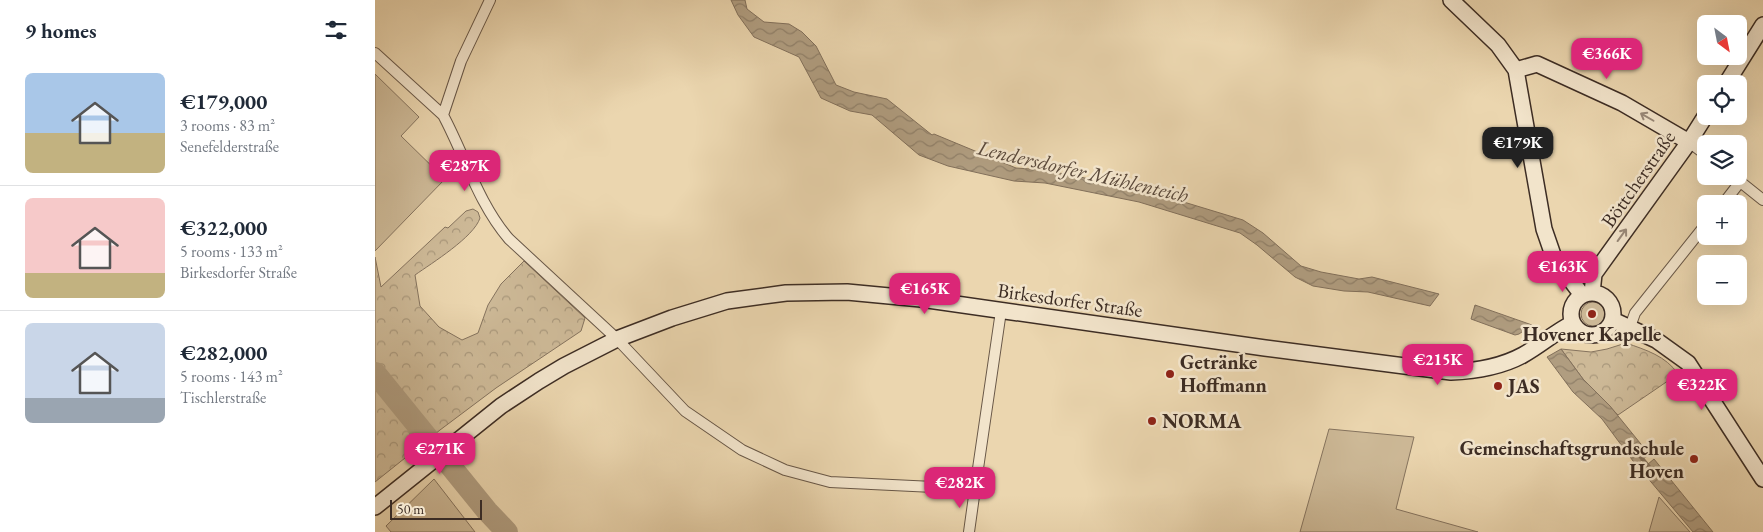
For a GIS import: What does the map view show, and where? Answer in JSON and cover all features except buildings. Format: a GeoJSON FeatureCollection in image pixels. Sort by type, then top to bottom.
{"type":"FeatureCollection","features":[{"type":"Feature","properties":{"kind":"main road"},"geometry":{"type":"LineString","coordinates":[[1451,0],[1498,44],[1516,70],[1544,229],[1554,258],[1587,294]]}},
{"type":"Feature","properties":{"kind":"main road"},"geometry":{"type":"LineString","coordinates":[[1732,75],[1763,25]]}},
{"type":"Feature","properties":{"kind":"main road"},"geometry":{"type":"LineString","coordinates":[[1516,70],[1537,64],[1622,103],[1689,142]]}},
{"type":"Feature","properties":{"kind":"main road","name":"Böttcherstraße"},"geometry":{"type":"LineString","coordinates":[[1587,294],[1594,274],[1699,125]]}},
{"type":"Feature","properties":{"kind":"main road","name":"Birkesdorfer Straße"},"geometry":{"type":"LineString","coordinates":[[375,507],[487,418],[539,381],[617,339],[672,318],[727,301],[786,293],[847,292],[921,299],[1330,357],[1451,372],[1470,372],[1510,362],[1573,323]]}},
{"type":"Feature","properties":{"kind":"main road"},"geometry":{"type":"LineString","coordinates":[[1587,294],[1599,294],[1610,301],[1614,314],[1613,320],[1605,332],[1592,336],[1579,331],[1573,323],[1571,312],[1573,306],[1587,294]]}},
{"type":"Feature","properties":{"kind":"main road"},"geometry":{"type":"LineString","coordinates":[[1613,320],[1656,340],[1688,363],[1763,479]]}},
{"type":"Feature","properties":{"kind":"street"},"geometry":{"type":"LineString","coordinates":[[443,115],[461,61],[490,0]]}},
{"type":"Feature","properties":{"kind":"street"},"geometry":{"type":"LineString","coordinates":[[375,53],[443,115],[457,141],[478,191],[497,224],[509,239],[617,339],[685,411],[742,450],[785,470],[830,482],[975,488]]}},
{"type":"Feature","properties":{"kind":"street"},"geometry":{"type":"LineString","coordinates":[[1689,142],[1697,148]]}},
{"type":"Feature","properties":{"kind":"street"},"geometry":{"type":"LineString","coordinates":[[1744,185],[1763,200]]}},
{"type":"Feature","properties":{"kind":"street"},"geometry":{"type":"LineString","coordinates":[[1630,327],[1635,313],[1697,235]]}},
{"type":"Feature","properties":{"kind":"street"},"geometry":{"type":"LineString","coordinates":[[969,532],[1001,311]]}},
{"type":"Feature","properties":{"kind":"green space"},"geometry":{"type":"Polygon","coordinates":[[[375,74],[419,117],[401,136],[445,179],[375,251],[375,74]]]}},
{"type":"Feature","properties":{"kind":"green space"},"geometry":{"type":"Polygon","coordinates":[[[473,209],[478,212],[480,218],[470,233],[452,249],[415,275],[420,306],[439,327],[462,340],[478,333],[488,305],[501,284],[524,261],[585,318],[581,331],[496,388],[375,482],[375,257],[381,287],[445,227],[448,228],[466,211],[473,209]]]}},
{"type":"Feature","properties":{"kind":"green space"},"geometry":{"type":"Polygon","coordinates":[[[1593,302],[1598,303],[1604,309],[1604,319],[1598,325],[1593,326],[1588,325],[1582,319],[1581,314],[1582,309],[1588,303],[1593,302]]]}},
{"type":"Feature","properties":{"kind":"green space"},"geometry":{"type":"Polygon","coordinates":[[[1626,343],[1662,358],[1678,374],[1618,415],[1583,379],[1561,349],[1591,352],[1626,343]]]}},
{"type":"Feature","properties":{"kind":"green space"},"geometry":{"type":"Polygon","coordinates":[[[1329,429],[1414,437],[1396,509],[1478,532],[1300,532],[1329,429]]]}},
{"type":"Feature","properties":{"kind":"green space"},"geometry":{"type":"Polygon","coordinates":[[[434,479],[475,532],[391,532],[386,526],[434,479]]]}},
{"type":"Feature","properties":{"kind":"green space"},"geometry":{"type":"Polygon","coordinates":[[[1659,497],[1690,532],[1649,532],[1659,497]]]}},
{"type":"Feature","properties":{"kind":"water"},"geometry":{"type":"Polygon","coordinates":[[[731,0],[745,0],[747,9],[764,22],[789,24],[802,32],[816,46],[836,85],[854,92],[887,99],[932,135],[934,134],[1016,168],[1044,170],[1141,189],[1243,220],[1263,233],[1301,266],[1359,279],[1372,277],[1439,294],[1430,306],[1368,292],[1344,291],[1313,286],[1295,277],[1240,233],[1139,202],[1045,183],[1014,181],[948,166],[919,155],[872,115],[850,111],[821,98],[799,57],[754,37],[738,15],[731,0]]]}},
{"type":"Feature","properties":{"kind":"water"},"geometry":{"type":"Polygon","coordinates":[[[1475,305],[1532,325],[1515,335],[1471,319],[1475,305]]]}},
{"type":"Feature","properties":{"kind":"water"},"geometry":{"type":"Polygon","coordinates":[[[1561,349],[1583,379],[1610,406],[1649,454],[1636,465],[1602,419],[1573,392],[1547,357],[1561,349]]]}},
{"type":"Feature","properties":{"kind":"water"},"geometry":{"type":"Polygon","coordinates":[[[1654,459],[1713,532],[1693,532],[1641,470],[1654,459]]]}},
{"type":"Feature","properties":{"kind":"waterway"},"geometry":{"type":"LineString","coordinates":[[375,373],[487,511],[507,532]]}},
{"type":"Feature","properties":{"kind":"waterway","name":"Lendersdorfer Mühlenteich"},"geometry":{"type":"LineString","coordinates":[[1640,456],[1650,468]]}},
{"type":"Feature","properties":{"kind":"place","name":"Hovener Kapelle"},"geometry":{"type":"Point","coordinates":[1592,314]}},
{"type":"Feature","properties":{"kind":"place","name":"Getränke Hoffmann"},"geometry":{"type":"Point","coordinates":[1170,374]}},
{"type":"Feature","properties":{"kind":"place","name":"JAS"},"geometry":{"type":"Point","coordinates":[1498,386]}},
{"type":"Feature","properties":{"kind":"place","name":"NORMA"},"geometry":{"type":"Point","coordinates":[1152,421]}},
{"type":"Feature","properties":{"kind":"place","name":"Gemeinschaftsgrundschule Hoven"},"geometry":{"type":"Point","coordinates":[1694,459]}}]}
